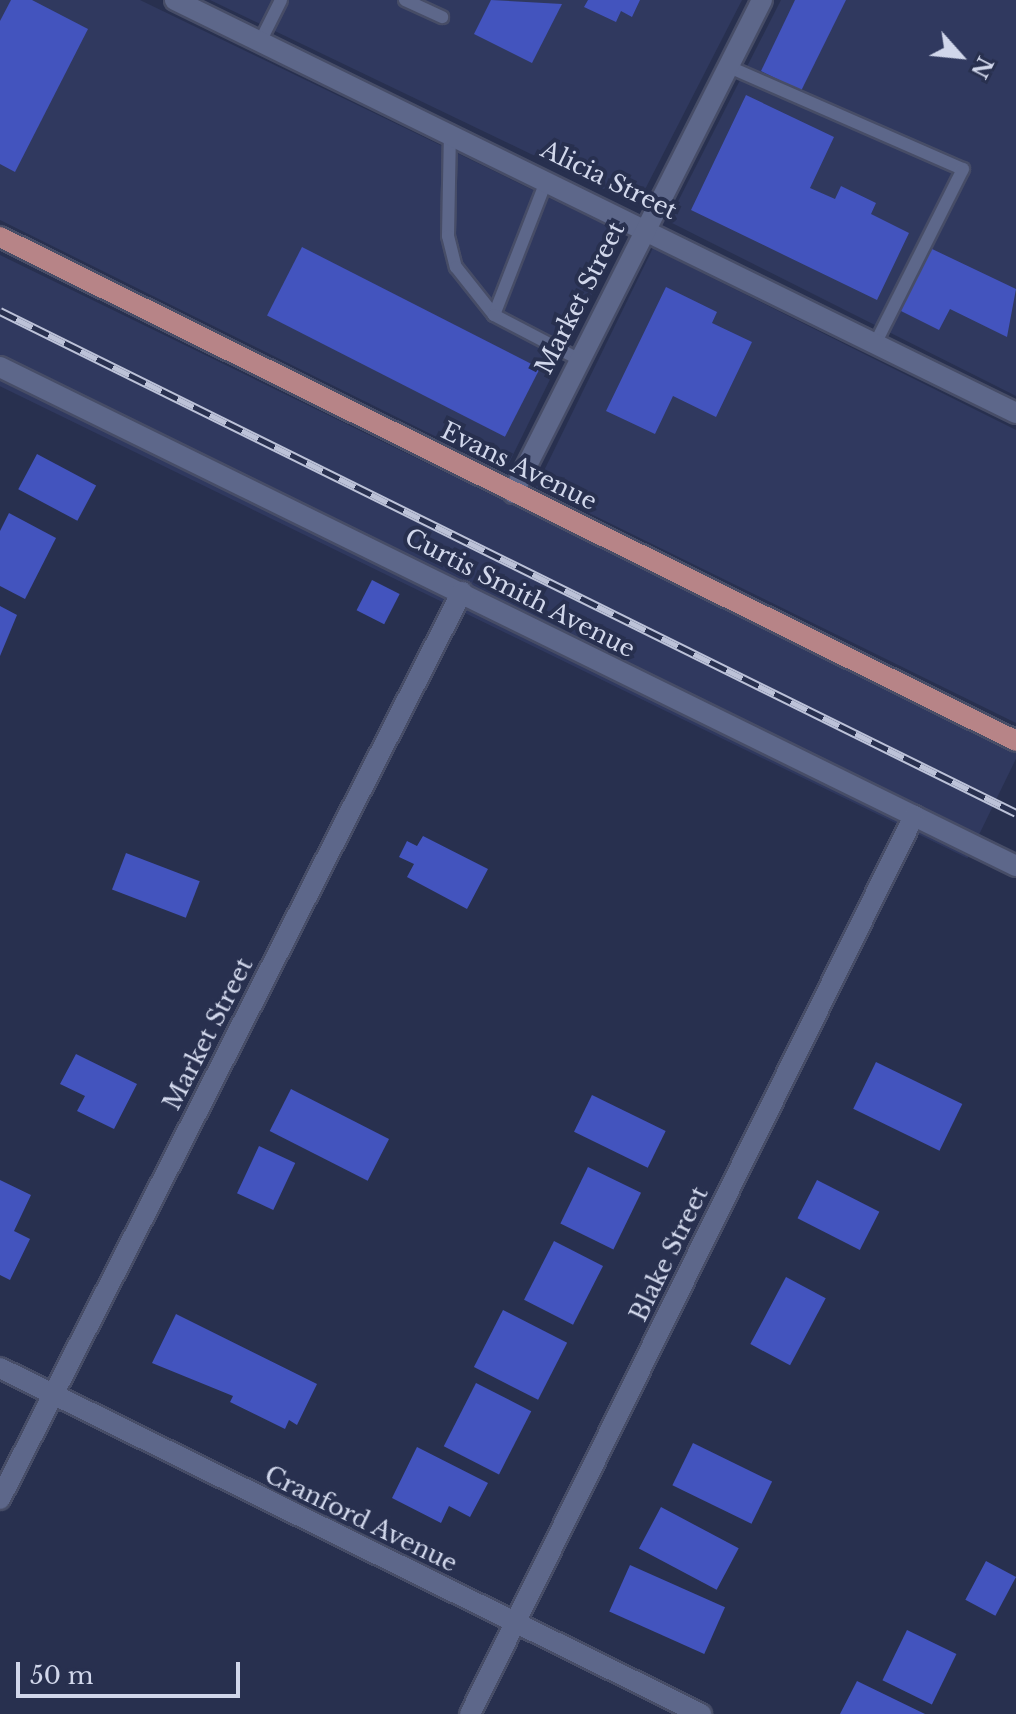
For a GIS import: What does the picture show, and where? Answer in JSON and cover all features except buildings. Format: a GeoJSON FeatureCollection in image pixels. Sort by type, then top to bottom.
{"type":"FeatureCollection","features":[{"type":"Feature","properties":{"kind":"main road","name":"Evans Avenue"},"geometry":{"type":"LineString","coordinates":[[0,237],[1016,741]]}},
{"type":"Feature","properties":{"kind":"street","name":"Alicia Street"},"geometry":{"type":"LineString","coordinates":[[175,0],[547,178],[1016,413]]}},
{"type":"Feature","properties":{"kind":"street","name":"Market Street"},"geometry":{"type":"LineString","coordinates":[[513,493],[644,227],[729,67],[756,2]]}},
{"type":"Feature","properties":{"kind":"street","name":"Curtis Smith Avenue"},"geometry":{"type":"LineString","coordinates":[[0,367],[1016,866]]}},
{"type":"Feature","properties":{"kind":"street","name":"Market Street"},"geometry":{"type":"LineString","coordinates":[[0,1499],[462,592]]}},
{"type":"Feature","properties":{"kind":"street","name":"Blake Street"},"geometry":{"type":"LineString","coordinates":[[470,1714],[914,816]]}},
{"type":"Feature","properties":{"kind":"street","name":"Cranford Avenue"},"geometry":{"type":"LineString","coordinates":[[0,1368],[701,1714]]}},
{"type":"Feature","properties":{"kind":"lane"},"geometry":{"type":"LineString","coordinates":[[260,42],[281,0]]}},
{"type":"Feature","properties":{"kind":"lane"},"geometry":{"type":"LineString","coordinates":[[405,0],[442,17]]}},
{"type":"Feature","properties":{"kind":"lane"},"geometry":{"type":"LineString","coordinates":[[729,67],[963,169],[875,344]]}},
{"type":"Feature","properties":{"kind":"lane"},"geometry":{"type":"LineString","coordinates":[[450,131],[448,236],[456,267],[494,315],[578,359]]}},
{"type":"Feature","properties":{"kind":"lane"},"geometry":{"type":"LineString","coordinates":[[494,315],[547,178]]}},
{"type":"Feature","properties":{"kind":"shaded area"},"geometry":{"type":"Polygon","coordinates":[[[0,0],[140,0],[622,233],[505,471],[0,220],[0,0]]]}},
{"type":"Feature","properties":{"kind":"shaded area"},"geometry":{"type":"Polygon","coordinates":[[[210,0],[742,0],[637,205],[210,0]]]}},
{"type":"Feature","properties":{"kind":"shaded area"},"geometry":{"type":"Polygon","coordinates":[[[781,0],[1016,0],[1016,396],[668,221],[781,0]]]}},
{"type":"Feature","properties":{"kind":"shaded area"},"geometry":{"type":"Polygon","coordinates":[[[653,248],[1016,430],[1016,723],[536,487],[653,248]]]}},
{"type":"Feature","properties":{"kind":"shaded area"},"geometry":{"type":"Polygon","coordinates":[[[0,255],[1016,751],[1016,759],[968,858],[0,386],[0,255]]]}},
{"type":"Feature","properties":{"kind":"railway"},"geometry":{"type":"LineString","coordinates":[[0,311],[1016,813]]}}]}
